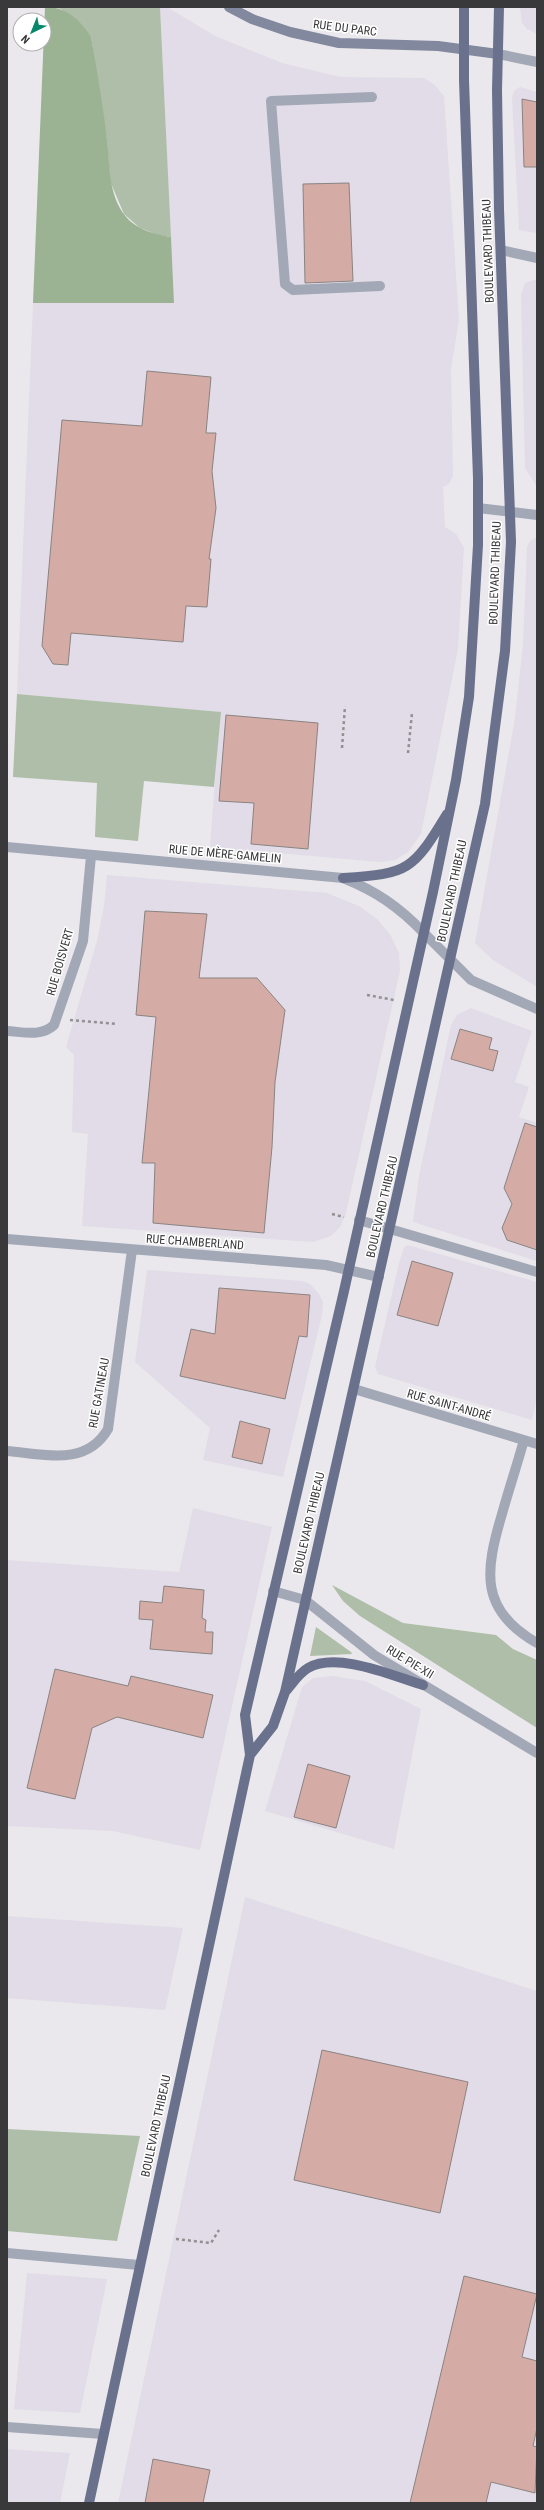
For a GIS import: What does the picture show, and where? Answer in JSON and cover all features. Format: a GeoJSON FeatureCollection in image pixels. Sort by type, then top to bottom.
{"type":"FeatureCollection","features":[{"type":"Feature","properties":{"kind":"main road","name":"RUE DU PARC"},"geometry":{"type":"LineString","coordinates":[[229,7],[277,28],[327,41],[360,45],[464,49],[498,54]]}},
{"type":"Feature","properties":{"kind":"main road","name":"BOULEVARD THIBEAU"},"geometry":{"type":"LineString","coordinates":[[89,2503],[250,1755],[245,1715],[348,1270],[424,932],[451,808],[466,720],[474,652],[478,508],[464,7]]}},
{"type":"Feature","properties":{"kind":"main road","name":"BOULEVARD THIBEAU"},"geometry":{"type":"LineString","coordinates":[[250,1755],[273,1726],[285,1692],[391,1228],[485,804],[499,713],[505,651],[511,542],[498,194],[499,7]]}},
{"type":"Feature","properties":{"kind":"main road"},"geometry":{"type":"LineString","coordinates":[[343,878],[382,876],[408,867],[425,851],[451,808]]}},
{"type":"Feature","properties":{"kind":"main road"},"geometry":{"type":"LineString","coordinates":[[285,1692],[307,1668],[333,1662],[355,1664],[423,1685]]}},
{"type":"Feature","properties":{"kind":"street"},"geometry":{"type":"LineString","coordinates":[[498,54],[537,62]]}},
{"type":"Feature","properties":{"kind":"street"},"geometry":{"type":"LineString","coordinates":[[372,97],[271,102],[272,134],[285,284],[293,290],[380,286]]}},
{"type":"Feature","properties":{"kind":"street"},"geometry":{"type":"LineString","coordinates":[[501,250],[537,258]]}},
{"type":"Feature","properties":{"kind":"street"},"geometry":{"type":"LineString","coordinates":[[478,508],[510,510],[537,515]]}},
{"type":"Feature","properties":{"kind":"street","name":"RUE DE MÈRE-GAMELIN"},"geometry":{"type":"LineString","coordinates":[[7,847],[91,856],[343,878],[382,896],[404,912],[450,961],[471,980],[537,1009]]}},
{"type":"Feature","properties":{"kind":"street","name":"RUE BOISVERT"},"geometry":{"type":"LineString","coordinates":[[7,1031],[43,1032],[54,1025],[57,1019],[83,941],[91,856]]}},
{"type":"Feature","properties":{"kind":"street"},"geometry":{"type":"LineString","coordinates":[[359,1220],[391,1228],[537,1272]]}},
{"type":"Feature","properties":{"kind":"street","name":"RUE CHAMBERLAND"},"geometry":{"type":"LineString","coordinates":[[7,1239],[326,1265],[379,1277]]}},
{"type":"Feature","properties":{"kind":"street","name":"RUE GATINEAU"},"geometry":{"type":"LineString","coordinates":[[7,1451],[74,1456],[85,1453],[103,1439],[108,1430],[132,1250]]}},
{"type":"Feature","properties":{"kind":"street","name":"RUE SAINT-ANDRÉ"},"geometry":{"type":"LineString","coordinates":[[354,1389],[537,1444]]}},
{"type":"Feature","properties":{"kind":"street"},"geometry":{"type":"LineString","coordinates":[[524,1440],[494,1539],[489,1573],[493,1597],[498,1610],[516,1629],[537,1643]]}},
{"type":"Feature","properties":{"kind":"street","name":"RUE PIE-XII"},"geometry":{"type":"LineString","coordinates":[[273,1592],[305,1600],[374,1655],[537,1753]]}},
{"type":"Feature","properties":{"kind":"street"},"geometry":{"type":"LineString","coordinates":[[7,2253],[139,2265]]}},
{"type":"Feature","properties":{"kind":"street"},"geometry":{"type":"LineString","coordinates":[[7,2427],[103,2434]]}},
{"type":"Feature","properties":{"kind":"path"},"geometry":{"type":"LineString","coordinates":[[342,748],[345,706]]}},
{"type":"Feature","properties":{"kind":"path"},"geometry":{"type":"LineString","coordinates":[[408,753],[412,713]]}},
{"type":"Feature","properties":{"kind":"path"},"geometry":{"type":"LineString","coordinates":[[367,995],[408,1002]]}},
{"type":"Feature","properties":{"kind":"path"},"geometry":{"type":"LineString","coordinates":[[57,1019],[117,1024]]}},
{"type":"Feature","properties":{"kind":"path"},"geometry":{"type":"LineString","coordinates":[[332,1214],[344,1216]]}},
{"type":"Feature","properties":{"kind":"path"},"geometry":{"type":"LineString","coordinates":[[176,2239],[211,2243],[220,2230]]}},
{"type":"Feature","properties":{"kind":"shaded area"},"geometry":{"type":"Polygon","coordinates":[[[160,7],[167,7],[215,36],[282,63],[340,77],[424,78],[435,85],[444,96],[459,320],[451,369],[453,476],[449,484],[443,487],[445,527],[456,534],[464,548],[458,649],[421,834],[408,852],[395,860],[380,862],[210,847],[220,712],[17,694],[33,303],[174,303],[160,7]]]}},
{"type":"Feature","properties":{"kind":"shaded area"},"geometry":{"type":"Polygon","coordinates":[[[520,7],[537,7],[537,34],[527,29],[522,23],[520,7]]]}},
{"type":"Feature","properties":{"kind":"shaded area"},"geometry":{"type":"Polygon","coordinates":[[[520,87],[537,92],[537,233],[519,230],[512,97],[514,91],[520,87]]]}},
{"type":"Feature","properties":{"kind":"shaded area"},"geometry":{"type":"Polygon","coordinates":[[[537,279],[537,487],[525,468],[521,294],[525,283],[537,279]]]}},
{"type":"Feature","properties":{"kind":"shaded area"},"geometry":{"type":"Polygon","coordinates":[[[537,537],[537,987],[493,960],[475,943],[515,718],[523,644],[527,547],[530,541],[537,537]]]}},
{"type":"Feature","properties":{"kind":"shaded area"},"geometry":{"type":"Polygon","coordinates":[[[107,875],[327,893],[361,907],[378,920],[391,936],[399,953],[400,971],[346,1213],[340,1227],[331,1236],[313,1242],[82,1226],[88,1134],[72,1132],[74,1055],[66,1047],[97,941],[104,906],[107,875]]]}},
{"type":"Feature","properties":{"kind":"shaded area"},"geometry":{"type":"Polygon","coordinates":[[[471,1008],[532,1031],[515,1082],[529,1087],[519,1117],[537,1123],[537,1261],[413,1222],[419,1176],[451,1025],[457,1015],[471,1008]]]}},
{"type":"Feature","properties":{"kind":"shaded area"},"geometry":{"type":"Polygon","coordinates":[[[408,1245],[537,1282],[537,1398],[532,1420],[378,1374],[375,1367],[399,1263],[404,1247],[408,1245]]]}},
{"type":"Feature","properties":{"kind":"shaded area"},"geometry":{"type":"Polygon","coordinates":[[[147,1270],[302,1281],[310,1284],[319,1294],[323,1302],[322,1315],[283,1477],[203,1460],[210,1428],[135,1362],[147,1270]]]}},
{"type":"Feature","properties":{"kind":"shaded area"},"geometry":{"type":"Polygon","coordinates":[[[193,1508],[272,1527],[200,1850],[113,1831],[7,1826],[7,1560],[179,1572],[193,1508]]]}},
{"type":"Feature","properties":{"kind":"shaded area"},"geometry":{"type":"Polygon","coordinates":[[[332,1676],[365,1681],[421,1709],[394,1849],[265,1811],[302,1687],[313,1678],[332,1676]]]}},
{"type":"Feature","properties":{"kind":"shaded area"},"geometry":{"type":"Polygon","coordinates":[[[245,1897],[537,1991],[537,2503],[118,2503],[245,1897]]]}},
{"type":"Feature","properties":{"kind":"shaded area"},"geometry":{"type":"Polygon","coordinates":[[[7,1916],[183,1928],[165,2010],[7,1998],[7,1916]]]}},
{"type":"Feature","properties":{"kind":"shaded area"},"geometry":{"type":"Polygon","coordinates":[[[27,2273],[107,2279],[80,2413],[14,2409],[27,2273]]]}},
{"type":"Feature","properties":{"kind":"shaded area"},"geometry":{"type":"Polygon","coordinates":[[[7,2449],[70,2453],[60,2503],[7,2503],[7,2449]]]}},
{"type":"Feature","properties":{"kind":"green space"},"geometry":{"type":"Polygon","coordinates":[[[45,7],[60,9],[66,12],[82,25],[91,37],[104,114],[112,187],[118,205],[127,219],[144,230],[171,237],[174,303],[33,303],[43,52],[52,52],[52,12],[45,12],[45,7]]]}},
{"type":"Feature","properties":{"kind":"green space"},"geometry":{"type":"Polygon","coordinates":[[[51,7],[160,7],[171,237],[158,235],[140,228],[124,214],[110,181],[107,141],[91,37],[61,9],[51,7]]]}},
{"type":"Feature","properties":{"kind":"green space"},"geometry":{"type":"Polygon","coordinates":[[[17,694],[221,712],[214,787],[144,781],[138,841],[95,837],[97,783],[13,777],[17,694]]]}},
{"type":"Feature","properties":{"kind":"green space"},"geometry":{"type":"Polygon","coordinates":[[[332,1585],[403,1623],[496,1635],[513,1649],[537,1660],[537,1728],[360,1616],[343,1601],[332,1585]]]}},
{"type":"Feature","properties":{"kind":"green space"},"geometry":{"type":"Polygon","coordinates":[[[316,1627],[351,1652],[352,1654],[310,1656],[316,1627]]]}},
{"type":"Feature","properties":{"kind":"green space"},"geometry":{"type":"Polygon","coordinates":[[[7,2129],[140,2136],[117,2241],[7,2231],[7,2129]]]}},
{"type":"Feature","properties":{"kind":"building"},"geometry":{"type":"Polygon","coordinates":[[[522,99],[537,102],[537,167],[524,167],[522,99]]]}},
{"type":"Feature","properties":{"kind":"building"},"geometry":{"type":"Polygon","coordinates":[[[349,183],[353,281],[305,283],[303,184],[349,183]]]}},
{"type":"Feature","properties":{"kind":"building"},"geometry":{"type":"Polygon","coordinates":[[[147,371],[211,377],[206,433],[216,433],[212,471],[216,508],[209,559],[211,559],[207,607],[186,606],[183,642],[71,633],[68,665],[53,664],[42,646],[62,420],[142,426],[147,371]]]}},
{"type":"Feature","properties":{"kind":"building"},"geometry":{"type":"Polygon","coordinates":[[[226,715],[318,723],[308,849],[251,844],[254,803],[219,801],[226,715]]]}},
{"type":"Feature","properties":{"kind":"building"},"geometry":{"type":"Polygon","coordinates":[[[145,911],[207,914],[199,978],[257,978],[285,1010],[275,1082],[272,1147],[264,1233],[153,1223],[155,1163],[142,1163],[156,1017],[136,1015],[145,911]]]}},
{"type":"Feature","properties":{"kind":"building"},"geometry":{"type":"Polygon","coordinates":[[[460,1029],[492,1038],[489,1049],[498,1051],[493,1071],[451,1059],[460,1029]]]}},
{"type":"Feature","properties":{"kind":"building"},"geometry":{"type":"Polygon","coordinates":[[[525,1123],[537,1127],[537,1250],[507,1240],[502,1228],[512,1204],[504,1188],[525,1123]]]}},
{"type":"Feature","properties":{"kind":"building"},"geometry":{"type":"Polygon","coordinates":[[[412,1261],[453,1273],[438,1326],[397,1315],[412,1261]]]}},
{"type":"Feature","properties":{"kind":"building"},"geometry":{"type":"Polygon","coordinates":[[[219,1288],[310,1295],[307,1337],[299,1336],[285,1399],[180,1376],[191,1329],[215,1334],[219,1288]]]}},
{"type":"Feature","properties":{"kind":"building"},"geometry":{"type":"Polygon","coordinates":[[[240,1421],[270,1429],[262,1464],[232,1457],[240,1421]]]}},
{"type":"Feature","properties":{"kind":"building"},"geometry":{"type":"Polygon","coordinates":[[[164,1586],[204,1590],[202,1618],[206,1620],[205,1632],[213,1632],[212,1654],[150,1649],[153,1620],[139,1619],[140,1601],[162,1603],[164,1586]]]}},
{"type":"Feature","properties":{"kind":"building"},"geometry":{"type":"Polygon","coordinates":[[[55,1669],[128,1686],[131,1676],[213,1695],[203,1738],[117,1717],[92,1728],[75,1799],[27,1788],[55,1669]]]}},
{"type":"Feature","properties":{"kind":"building"},"geometry":{"type":"Polygon","coordinates":[[[308,1764],[350,1776],[336,1828],[294,1817],[308,1764]]]}},
{"type":"Feature","properties":{"kind":"building"},"geometry":{"type":"Polygon","coordinates":[[[322,2050],[468,2082],[440,2213],[294,2180],[322,2050]]]}},
{"type":"Feature","properties":{"kind":"building"},"geometry":{"type":"Polygon","coordinates":[[[464,2276],[537,2294],[522,2357],[537,2361],[537,2428],[533,2446],[537,2447],[535,2493],[491,2482],[486,2503],[410,2503],[464,2276]]]}},
{"type":"Feature","properties":{"kind":"building"},"geometry":{"type":"Polygon","coordinates":[[[153,2459],[210,2470],[203,2503],[145,2503],[153,2459]]]}}]}
